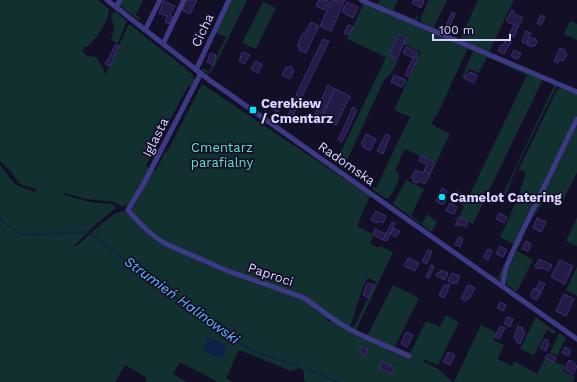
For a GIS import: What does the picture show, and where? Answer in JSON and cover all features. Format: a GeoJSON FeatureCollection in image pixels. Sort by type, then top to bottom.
{"type":"FeatureCollection","features":[{"type":"Feature","properties":{"kind":"street","name":"Radomska"},"geometry":{"type":"LineString","coordinates":[[107,0],[196,70],[577,339]]}},
{"type":"Feature","properties":{"kind":"street"},"geometry":{"type":"LineString","coordinates":[[116,7],[120,0]]}},
{"type":"Feature","properties":{"kind":"street"},"geometry":{"type":"LineString","coordinates":[[145,30],[160,0]]}},
{"type":"Feature","properties":{"kind":"street"},"geometry":{"type":"LineString","coordinates":[[163,44],[184,0]]}},
{"type":"Feature","properties":{"kind":"street","name":"Cicha"},"geometry":{"type":"LineString","coordinates":[[196,70],[229,0]]}},
{"type":"Feature","properties":{"kind":"street"},"geometry":{"type":"LineString","coordinates":[[361,0],[577,92]]}},
{"type":"Feature","properties":{"kind":"street","name":"Iglasta"},"geometry":{"type":"LineString","coordinates":[[128,210],[144,183],[201,73]]}},
{"type":"Feature","properties":{"kind":"street"},"geometry":{"type":"LineString","coordinates":[[502,286],[506,268],[513,252],[577,119]]}},
{"type":"Feature","properties":{"kind":"street","name":"Paproci"},"geometry":{"type":"LineString","coordinates":[[128,210],[146,229],[166,244],[228,271],[296,294],[311,301],[331,318],[365,337],[409,356]]}},
{"type":"Feature","properties":{"kind":"green space","name":"Cmentarz parafialny"},"geometry":{"type":"Polygon","coordinates":[[[0,0],[98,0],[109,9],[107,19],[102,29],[91,43],[87,47],[84,47],[83,53],[88,56],[96,57],[104,70],[105,75],[129,24],[180,64],[181,67],[182,65],[193,75],[193,78],[195,79],[191,87],[188,86],[146,166],[150,168],[130,205],[122,206],[113,202],[87,199],[64,193],[64,195],[90,202],[111,204],[116,208],[96,224],[74,246],[77,246],[106,220],[125,210],[157,241],[262,282],[168,244],[156,236],[133,214],[132,210],[153,169],[156,170],[165,152],[167,152],[202,84],[370,196],[357,226],[374,235],[370,244],[379,248],[380,246],[393,252],[356,330],[353,329],[353,326],[355,325],[376,282],[368,278],[363,287],[349,327],[327,318],[328,321],[330,322],[331,320],[367,336],[393,285],[419,298],[395,347],[410,353],[426,321],[440,327],[446,315],[459,322],[438,365],[425,360],[424,362],[437,368],[453,382],[306,382],[304,380],[304,371],[300,368],[291,371],[239,350],[226,378],[233,382],[218,382],[180,362],[173,374],[187,382],[145,382],[147,378],[125,365],[115,382],[0,382],[0,165],[14,183],[35,192],[37,189],[22,185],[18,182],[10,170],[0,161],[0,0]]]}},
{"type":"Feature","properties":{"kind":"green space"},"geometry":{"type":"Polygon","coordinates":[[[122,0],[143,0],[136,15],[141,18],[139,20],[119,5],[122,0]]]}},
{"type":"Feature","properties":{"kind":"green space"},"geometry":{"type":"Polygon","coordinates":[[[230,0],[247,0],[213,69],[209,74],[202,70],[203,66],[203,68],[209,72],[226,37],[215,32],[230,0]]]}},
{"type":"Feature","properties":{"kind":"green space"},"geometry":{"type":"Polygon","coordinates":[[[380,0],[398,0],[393,10],[414,19],[419,15],[417,20],[416,21],[377,5],[380,0]]]}},
{"type":"Feature","properties":{"kind":"green space"},"geometry":{"type":"Polygon","coordinates":[[[429,0],[447,0],[434,27],[441,32],[421,22],[421,17],[429,0]]]}},
{"type":"Feature","properties":{"kind":"green space"},"geometry":{"type":"Polygon","coordinates":[[[478,0],[514,0],[489,52],[447,35],[448,34],[460,39],[478,0]]]}},
{"type":"Feature","properties":{"kind":"green space"},"geometry":{"type":"Polygon","coordinates":[[[263,2],[276,8],[256,49],[242,43],[263,2]]]}},
{"type":"Feature","properties":{"kind":"green space"},"geometry":{"type":"Polygon","coordinates":[[[362,2],[468,48],[437,115],[431,124],[450,134],[436,163],[405,149],[395,170],[399,175],[397,185],[387,199],[373,190],[372,186],[376,188],[410,117],[394,110],[421,52],[403,44],[406,37],[399,34],[389,55],[397,59],[396,65],[393,71],[384,80],[344,167],[343,168],[323,155],[324,151],[337,160],[386,57],[347,39],[363,5],[362,2]]]}},
{"type":"Feature","properties":{"kind":"green space"},"geometry":{"type":"Polygon","coordinates":[[[115,11],[127,21],[118,43],[111,40],[114,28],[111,15],[115,11]]]}},
{"type":"Feature","properties":{"kind":"green space"},"geometry":{"type":"Polygon","coordinates":[[[570,21],[577,24],[577,40],[564,34],[570,21]]]}},
{"type":"Feature","properties":{"kind":"green space"},"geometry":{"type":"Polygon","coordinates":[[[474,49],[543,79],[473,224],[459,217],[464,206],[451,199],[456,190],[469,196],[527,75],[487,57],[479,73],[469,69],[464,78],[462,77],[474,49]]]}},
{"type":"Feature","properties":{"kind":"green space"},"geometry":{"type":"Polygon","coordinates":[[[555,84],[557,85],[516,169],[505,197],[502,196],[555,84]]]}},
{"type":"Feature","properties":{"kind":"green space"},"geometry":{"type":"Polygon","coordinates":[[[561,88],[577,93],[577,116],[500,280],[492,275],[498,277],[514,244],[500,237],[516,202],[526,173],[519,169],[557,90],[561,88]]]}},
{"type":"Feature","properties":{"kind":"green space"},"geometry":{"type":"Polygon","coordinates":[[[577,125],[577,172],[561,205],[546,197],[534,216],[532,216],[577,125]]]}},
{"type":"Feature","properties":{"kind":"green space"},"geometry":{"type":"Polygon","coordinates":[[[406,180],[424,189],[411,215],[422,224],[427,214],[437,222],[432,232],[393,204],[406,180]]]}},
{"type":"Feature","properties":{"kind":"green space"},"geometry":{"type":"Polygon","coordinates":[[[577,218],[577,246],[566,241],[577,218]]]}},
{"type":"Feature","properties":{"kind":"green space"},"geometry":{"type":"Polygon","coordinates":[[[522,238],[517,251],[533,260],[517,291],[518,293],[505,283],[508,271],[522,238]]]}},
{"type":"Feature","properties":{"kind":"green space"},"geometry":{"type":"Polygon","coordinates":[[[577,267],[577,296],[566,290],[577,267]]]}},
{"type":"Feature","properties":{"kind":"green space"},"geometry":{"type":"Polygon","coordinates":[[[536,317],[556,332],[554,334],[547,330],[534,355],[520,349],[536,317]]]}},
{"type":"Feature","properties":{"kind":"green space"},"geometry":{"type":"Polygon","coordinates":[[[481,325],[496,332],[493,340],[504,345],[498,359],[512,366],[514,361],[537,374],[545,358],[565,366],[563,371],[575,377],[573,382],[454,382],[481,325]]]}},
{"type":"Feature","properties":{"kind":"green space"},"geometry":{"type":"Polygon","coordinates":[[[559,333],[566,338],[557,356],[550,353],[559,333]]]}},
{"type":"Feature","properties":{"kind":"water"},"geometry":{"type":"Polygon","coordinates":[[[208,337],[227,346],[226,352],[221,359],[205,352],[203,349],[208,337]]]}},
{"type":"Feature","properties":{"kind":"building"},"geometry":{"type":"Polygon","coordinates":[[[186,0],[197,0],[190,14],[182,10],[186,0]]]}},
{"type":"Feature","properties":{"kind":"building"},"geometry":{"type":"Polygon","coordinates":[[[319,0],[327,0],[329,2],[325,10],[316,6],[319,0]]]}},
{"type":"Feature","properties":{"kind":"building"},"geometry":{"type":"Polygon","coordinates":[[[332,0],[345,0],[331,31],[320,26],[332,0]]]}},
{"type":"Feature","properties":{"kind":"building"},"geometry":{"type":"Polygon","coordinates":[[[414,0],[424,0],[421,8],[412,3],[414,0]]]}},
{"type":"Feature","properties":{"kind":"building"},"geometry":{"type":"Polygon","coordinates":[[[164,1],[175,6],[170,15],[173,17],[170,24],[165,22],[167,16],[159,13],[164,1]]]}},
{"type":"Feature","properties":{"kind":"building"},"geometry":{"type":"Polygon","coordinates":[[[347,2],[358,7],[353,18],[342,12],[347,2]]]}},
{"type":"Feature","properties":{"kind":"building"},"geometry":{"type":"Polygon","coordinates":[[[512,10],[514,11],[513,13],[523,18],[518,27],[506,21],[512,10]]]}},
{"type":"Feature","properties":{"kind":"building"},"geometry":{"type":"Polygon","coordinates":[[[452,12],[455,14],[448,30],[445,28],[452,12]]]}},
{"type":"Feature","properties":{"kind":"building"},"geometry":{"type":"Polygon","coordinates":[[[541,15],[545,17],[541,25],[537,23],[541,15]]]}},
{"type":"Feature","properties":{"kind":"building"},"geometry":{"type":"Polygon","coordinates":[[[311,22],[319,26],[306,53],[299,50],[300,47],[297,46],[303,33],[305,34],[311,22]]]}},
{"type":"Feature","properties":{"kind":"building"},"geometry":{"type":"Polygon","coordinates":[[[348,25],[353,27],[349,35],[344,33],[348,25]]]}},
{"type":"Feature","properties":{"kind":"building"},"geometry":{"type":"Polygon","coordinates":[[[514,25],[518,27],[514,37],[509,35],[514,25]]]}},
{"type":"Feature","properties":{"kind":"building"},"geometry":{"type":"Polygon","coordinates":[[[526,31],[531,33],[526,44],[522,42],[526,31]]]}},
{"type":"Feature","properties":{"kind":"building"},"geometry":{"type":"Polygon","coordinates":[[[195,32],[203,36],[200,42],[193,39],[195,32]]]}},
{"type":"Feature","properties":{"kind":"building"},"geometry":{"type":"Polygon","coordinates":[[[399,34],[406,38],[397,59],[389,55],[399,34]]]}},
{"type":"Feature","properties":{"kind":"building"},"geometry":{"type":"Polygon","coordinates":[[[531,37],[537,41],[535,46],[533,45],[532,47],[527,45],[531,37]]]}},
{"type":"Feature","properties":{"kind":"building"},"geometry":{"type":"Polygon","coordinates":[[[323,39],[329,41],[301,98],[296,95],[323,39]]]}},
{"type":"Feature","properties":{"kind":"building"},"geometry":{"type":"Polygon","coordinates":[[[506,39],[511,42],[504,54],[498,51],[501,45],[503,46],[506,39]]]}},
{"type":"Feature","properties":{"kind":"building"},"geometry":{"type":"Polygon","coordinates":[[[116,44],[119,46],[110,66],[105,64],[116,44]]]}},
{"type":"Feature","properties":{"kind":"building"},"geometry":{"type":"Polygon","coordinates":[[[406,47],[418,53],[417,57],[414,56],[413,58],[403,53],[406,47]]]}},
{"type":"Feature","properties":{"kind":"building"},"geometry":{"type":"Polygon","coordinates":[[[560,48],[565,50],[564,52],[567,54],[563,61],[559,59],[558,63],[554,61],[560,48]]]}},
{"type":"Feature","properties":{"kind":"building"},"geometry":{"type":"Polygon","coordinates":[[[514,50],[521,53],[518,59],[511,56],[514,50]]]}},
{"type":"Feature","properties":{"kind":"building"},"geometry":{"type":"Polygon","coordinates":[[[243,52],[250,55],[244,64],[239,61],[241,58],[240,55],[243,52]]]}},
{"type":"Feature","properties":{"kind":"building"},"geometry":{"type":"Polygon","coordinates":[[[211,53],[216,55],[213,65],[207,62],[211,53]]]}},
{"type":"Feature","properties":{"kind":"building"},"geometry":{"type":"Polygon","coordinates":[[[414,56],[418,58],[409,77],[405,75],[414,56]]]}},
{"type":"Feature","properties":{"kind":"building"},"geometry":{"type":"Polygon","coordinates":[[[255,61],[262,64],[258,73],[251,69],[255,61]]]}},
{"type":"Feature","properties":{"kind":"building"},"geometry":{"type":"Polygon","coordinates":[[[290,66],[294,71],[290,79],[282,75],[286,67],[288,68],[290,66]]]}},
{"type":"Feature","properties":{"kind":"building"},"geometry":{"type":"Polygon","coordinates":[[[470,72],[477,75],[474,83],[464,78],[466,75],[468,76],[470,72]]]}},
{"type":"Feature","properties":{"kind":"building"},"geometry":{"type":"Polygon","coordinates":[[[394,75],[406,80],[402,87],[391,82],[394,75]]]}},
{"type":"Feature","properties":{"kind":"building"},"geometry":{"type":"Polygon","coordinates":[[[328,85],[335,89],[318,123],[312,120],[328,85]]]}},
{"type":"Feature","properties":{"kind":"building"},"geometry":{"type":"Polygon","coordinates":[[[335,89],[350,96],[336,125],[322,118],[335,89]]]}},
{"type":"Feature","properties":{"kind":"building"},"geometry":{"type":"Polygon","coordinates":[[[296,98],[299,100],[299,103],[290,121],[286,119],[296,98]]]}},
{"type":"Feature","properties":{"kind":"building"},"geometry":{"type":"Polygon","coordinates":[[[275,103],[281,106],[278,112],[272,109],[275,103]]]}},
{"type":"Feature","properties":{"kind":"building"},"geometry":{"type":"Polygon","coordinates":[[[353,107],[357,110],[342,142],[338,140],[353,107]]]}},
{"type":"Feature","properties":{"kind":"building"},"geometry":{"type":"Polygon","coordinates":[[[366,134],[376,139],[370,151],[361,144],[366,134]]]}},
{"type":"Feature","properties":{"kind":"building"},"geometry":{"type":"Polygon","coordinates":[[[386,134],[390,136],[383,154],[377,151],[386,134]]]}},
{"type":"Feature","properties":{"kind":"building"},"geometry":{"type":"Polygon","coordinates":[[[421,156],[435,163],[430,174],[424,171],[427,164],[419,161],[421,156]]]}},
{"type":"Feature","properties":{"kind":"building"},"geometry":{"type":"Polygon","coordinates":[[[415,170],[423,173],[424,171],[430,174],[425,184],[419,181],[418,183],[413,182],[414,179],[411,178],[415,170]]]}},
{"type":"Feature","properties":{"kind":"building","name":"Camelot Catering"},"geometry":{"type":"Polygon","coordinates":[[[442,188],[447,191],[445,196],[447,197],[443,205],[436,201],[442,188]]]}},
{"type":"Feature","properties":{"kind":"building"},"geometry":{"type":"Polygon","coordinates":[[[450,203],[457,207],[454,214],[446,211],[450,203]]]}},
{"type":"Feature","properties":{"kind":"building"},"geometry":{"type":"Polygon","coordinates":[[[376,211],[386,216],[383,223],[378,221],[377,223],[371,220],[376,211]]]}},
{"type":"Feature","properties":{"kind":"building"},"geometry":{"type":"Polygon","coordinates":[[[499,213],[507,217],[504,223],[496,219],[499,213]]]}},
{"type":"Feature","properties":{"kind":"building"},"geometry":{"type":"Polygon","coordinates":[[[459,217],[468,222],[466,227],[460,224],[459,226],[455,225],[459,217]]]}},
{"type":"Feature","properties":{"kind":"building"},"geometry":{"type":"Polygon","coordinates":[[[537,218],[546,222],[541,232],[533,228],[537,218]]]}},
{"type":"Feature","properties":{"kind":"building"},"geometry":{"type":"Polygon","coordinates":[[[392,222],[395,223],[387,241],[383,240],[392,222]]]}},
{"type":"Feature","properties":{"kind":"building"},"geometry":{"type":"Polygon","coordinates":[[[394,228],[400,231],[396,237],[391,234],[394,228]]]}},
{"type":"Feature","properties":{"kind":"building"},"geometry":{"type":"Polygon","coordinates":[[[375,229],[386,234],[383,240],[374,235],[375,234],[373,233],[375,229]]]}},
{"type":"Feature","properties":{"kind":"building"},"geometry":{"type":"Polygon","coordinates":[[[459,237],[463,239],[460,247],[455,245],[459,237]]]}},
{"type":"Feature","properties":{"kind":"building"},"geometry":{"type":"Polygon","coordinates":[[[526,241],[531,244],[528,251],[522,249],[526,241]]]}},
{"type":"Feature","properties":{"kind":"building"},"geometry":{"type":"Polygon","coordinates":[[[500,246],[507,250],[503,257],[496,254],[500,246]]]}},
{"type":"Feature","properties":{"kind":"building"},"geometry":{"type":"Polygon","coordinates":[[[488,249],[492,251],[488,260],[483,257],[488,249]]]}},
{"type":"Feature","properties":{"kind":"building"},"geometry":{"type":"Polygon","coordinates":[[[428,250],[432,251],[427,264],[422,262],[428,250]]]}},
{"type":"Feature","properties":{"kind":"building"},"geometry":{"type":"Polygon","coordinates":[[[408,258],[419,263],[415,271],[404,266],[408,258]]]}},
{"type":"Feature","properties":{"kind":"building"},"geometry":{"type":"Polygon","coordinates":[[[539,259],[552,265],[549,271],[540,267],[539,269],[535,267],[539,259]]]}},
{"type":"Feature","properties":{"kind":"building"},"geometry":{"type":"Polygon","coordinates":[[[560,260],[573,266],[565,284],[551,277],[560,260]]]}},
{"type":"Feature","properties":{"kind":"building"},"geometry":{"type":"Polygon","coordinates":[[[431,265],[434,266],[429,278],[426,277],[431,265]]]}},
{"type":"Feature","properties":{"kind":"building"},"geometry":{"type":"Polygon","coordinates":[[[441,270],[448,273],[445,280],[436,276],[441,270]]]}},
{"type":"Feature","properties":{"kind":"building"},"geometry":{"type":"Polygon","coordinates":[[[452,273],[460,276],[457,283],[455,282],[454,284],[448,281],[452,273]]]}},
{"type":"Feature","properties":{"kind":"building"},"geometry":{"type":"Polygon","coordinates":[[[540,281],[545,284],[541,292],[536,289],[540,281]]]}},
{"type":"Feature","properties":{"kind":"building"},"geometry":{"type":"Polygon","coordinates":[[[367,283],[374,285],[368,298],[363,295],[367,283]]]}},
{"type":"Feature","properties":{"kind":"building"},"geometry":{"type":"Polygon","coordinates":[[[448,284],[450,285],[444,298],[439,295],[444,285],[447,287],[448,284]]]}},
{"type":"Feature","properties":{"kind":"building"},"geometry":{"type":"Polygon","coordinates":[[[468,285],[475,288],[469,299],[468,298],[466,301],[461,299],[468,285]]]}},
{"type":"Feature","properties":{"kind":"building"},"geometry":{"type":"Polygon","coordinates":[[[534,288],[541,292],[537,300],[532,298],[531,294],[534,288]]]}},
{"type":"Feature","properties":{"kind":"building"},"geometry":{"type":"Polygon","coordinates":[[[564,294],[574,299],[566,316],[556,311],[564,294]]]}},
{"type":"Feature","properties":{"kind":"building"},"geometry":{"type":"Polygon","coordinates":[[[500,302],[506,305],[503,311],[497,308],[500,302]]]}},
{"type":"Feature","properties":{"kind":"building"},"geometry":{"type":"Polygon","coordinates":[[[507,317],[513,319],[510,327],[504,324],[507,317]]]}},
{"type":"Feature","properties":{"kind":"building"},"geometry":{"type":"Polygon","coordinates":[[[500,326],[505,328],[499,339],[495,337],[500,326]]]}},
{"type":"Feature","properties":{"kind":"building"},"geometry":{"type":"Polygon","coordinates":[[[518,326],[523,328],[522,331],[525,332],[520,344],[516,342],[517,339],[514,338],[518,326]]]}},
{"type":"Feature","properties":{"kind":"building"},"geometry":{"type":"Polygon","coordinates":[[[406,332],[413,335],[407,347],[401,344],[406,332]]]}},
{"type":"Feature","properties":{"kind":"building"},"geometry":{"type":"Polygon","coordinates":[[[545,339],[549,341],[547,343],[549,344],[546,351],[540,348],[545,339]]]}},
{"type":"Feature","properties":{"kind":"building"},"geometry":{"type":"Polygon","coordinates":[[[362,346],[368,350],[365,356],[359,352],[362,346]]]}},
{"type":"Feature","properties":{"kind":"building"},"geometry":{"type":"Polygon","coordinates":[[[565,347],[571,350],[569,356],[562,353],[565,347]]]}},
{"type":"Feature","properties":{"kind":"building"},"geometry":{"type":"Polygon","coordinates":[[[448,352],[455,355],[450,365],[443,362],[448,352]]]}},
{"type":"Feature","properties":{"kind":"building"},"geometry":{"type":"Polygon","coordinates":[[[548,354],[556,358],[554,362],[545,358],[548,354]]]}},
{"type":"Feature","properties":{"kind":"building"},"geometry":{"type":"Polygon","coordinates":[[[569,360],[577,366],[573,375],[565,369],[569,360]]]}},
{"type":"Feature","properties":{"kind":"building"},"geometry":{"type":"Polygon","coordinates":[[[382,361],[394,368],[391,374],[379,368],[382,361]]]}},
{"type":"Feature","properties":{"kind":"waterway","name":"Strumień Halinowski"},"geometry":{"type":"LineString","coordinates":[[0,219],[21,235],[89,232]]}},
{"type":"Feature","properties":{"kind":"waterway","name":"Strumień Halinowski"},"geometry":{"type":"LineString","coordinates":[[91,234],[216,329],[259,353],[274,359],[301,366]]}},
{"type":"Feature","properties":{"kind":"waterway","name":"Strumień Halinowski"},"geometry":{"type":"LineString","coordinates":[[306,368],[338,382]]}},
{"type":"Feature","properties":{"kind":"place","name":"Cerekiew / Cmentarz"},"geometry":{"type":"Point","coordinates":[253,110]}},
{"type":"Feature","properties":{"kind":"place","name":"Camelot Catering"},"geometry":{"type":"Point","coordinates":[442,197]}}]}
